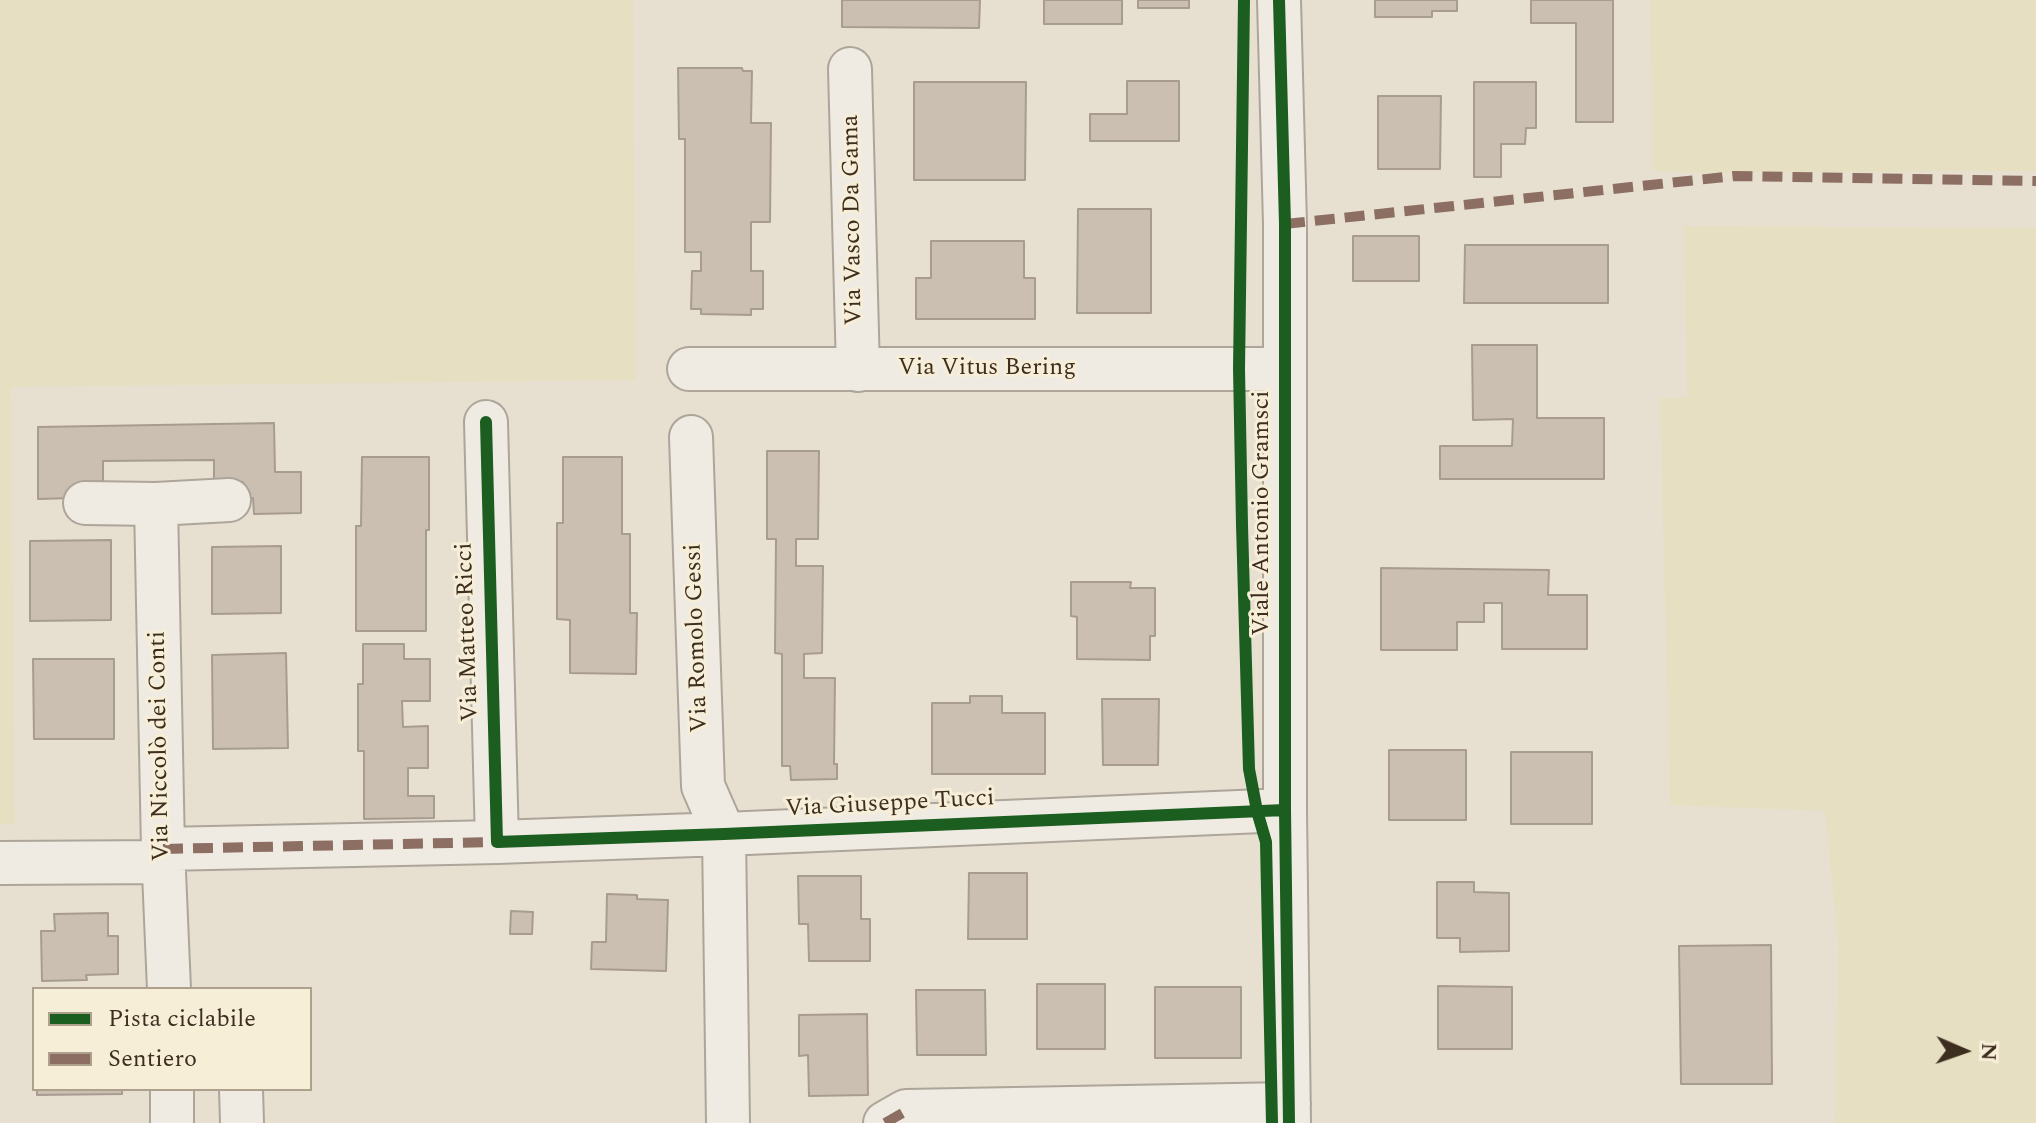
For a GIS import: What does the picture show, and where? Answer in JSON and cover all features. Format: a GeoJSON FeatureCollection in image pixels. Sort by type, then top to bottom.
{"type":"FeatureCollection","features":[{"type":"Feature","properties":{"kind":"street","name":"Viale Antonio Gramsci"},"geometry":{"type":"LineString","coordinates":[[1279,0],[1285,224],[1285,810],[1289,1113]]}},
{"type":"Feature","properties":{"kind":"street","name":"Via Vasco Da Gama"},"geometry":{"type":"LineString","coordinates":[[850,69],[858,370]]}},
{"type":"Feature","properties":{"kind":"street","name":"Via Vitus Bering"},"geometry":{"type":"LineString","coordinates":[[689,369],[1285,369]]}},
{"type":"Feature","properties":{"kind":"street","name":"Via Matteo Ricci"},"geometry":{"type":"LineString","coordinates":[[486,422],[497,842]]}},
{"type":"Feature","properties":{"kind":"street","name":"Via Romolo Gessi"},"geometry":{"type":"LineString","coordinates":[[691,437],[703,786],[724,834]]}},
{"type":"Feature","properties":{"kind":"street"},"geometry":{"type":"LineString","coordinates":[[85,503],[156,504],[229,500]]}},
{"type":"Feature","properties":{"kind":"street","name":"Via Niccolò dei Conti"},"geometry":{"type":"LineString","coordinates":[[156,504],[169,987]]}},
{"type":"Feature","properties":{"kind":"street","name":"Via Giuseppe Tucci"},"geometry":{"type":"LineString","coordinates":[[0,863],[1285,810]]}},
{"type":"Feature","properties":{"kind":"street"},"geometry":{"type":"LineString","coordinates":[[724,834],[728,1123]]}},
{"type":"Feature","properties":{"kind":"street"},"geometry":{"type":"LineString","coordinates":[[172,1091],[172,1123]]}},
{"type":"Feature","properties":{"kind":"street"},"geometry":{"type":"LineString","coordinates":[[241,1091],[242,1123]]}},
{"type":"Feature","properties":{"kind":"street"},"geometry":{"type":"LineString","coordinates":[[896,1117],[1289,1113]]}},
{"type":"Feature","properties":{"kind":"shaded area"},"geometry":{"type":"Polygon","coordinates":[[[0,0],[633,0],[636,380],[11,387],[15,825],[0,824],[0,0]]]}},
{"type":"Feature","properties":{"kind":"shaded area"},"geometry":{"type":"Polygon","coordinates":[[[1650,0],[2036,0],[2036,171],[1683,173],[1653,170],[1650,0]]]}},
{"type":"Feature","properties":{"kind":"shaded area"},"geometry":{"type":"Polygon","coordinates":[[[1684,226],[2036,228],[2036,1123],[1835,1123],[1838,944],[1825,811],[1670,805],[1660,398],[1687,398],[1684,226]]]}},
{"type":"Feature","properties":{"kind":"building"},"geometry":{"type":"Polygon","coordinates":[[[842,0],[980,0],[979,28],[842,27],[842,0]]]}},
{"type":"Feature","properties":{"kind":"building"},"geometry":{"type":"Polygon","coordinates":[[[1044,0],[1122,0],[1122,24],[1044,24],[1044,0]]]}},
{"type":"Feature","properties":{"kind":"building"},"geometry":{"type":"Polygon","coordinates":[[[1138,0],[1189,0],[1189,8],[1138,8],[1138,0]]]}},
{"type":"Feature","properties":{"kind":"building"},"geometry":{"type":"Polygon","coordinates":[[[1375,0],[1457,0],[1457,11],[1432,11],[1432,17],[1375,17],[1375,0]]]}},
{"type":"Feature","properties":{"kind":"building"},"geometry":{"type":"Polygon","coordinates":[[[1531,0],[1613,0],[1613,122],[1576,122],[1576,23],[1531,23],[1531,0]]]}},
{"type":"Feature","properties":{"kind":"building"},"geometry":{"type":"Polygon","coordinates":[[[678,68],[742,68],[743,71],[752,71],[751,123],[771,123],[770,222],[751,222],[751,271],[763,271],[763,309],[751,309],[751,315],[701,314],[701,309],[691,309],[692,271],[701,271],[701,252],[685,252],[685,139],[679,139],[678,68]]]}},
{"type":"Feature","properties":{"kind":"building"},"geometry":{"type":"Polygon","coordinates":[[[1127,81],[1179,81],[1179,141],[1090,141],[1090,114],[1127,114],[1127,81]]]}},
{"type":"Feature","properties":{"kind":"building"},"geometry":{"type":"Polygon","coordinates":[[[914,82],[1026,82],[1025,180],[914,180],[914,82]]]}},
{"type":"Feature","properties":{"kind":"building"},"geometry":{"type":"Polygon","coordinates":[[[1474,82],[1536,82],[1536,128],[1526,128],[1525,144],[1501,144],[1501,177],[1474,177],[1474,82]]]}},
{"type":"Feature","properties":{"kind":"building"},"geometry":{"type":"Polygon","coordinates":[[[1378,96],[1441,96],[1440,169],[1378,169],[1378,96]]]}},
{"type":"Feature","properties":{"kind":"building"},"geometry":{"type":"Polygon","coordinates":[[[1078,209],[1151,209],[1151,313],[1077,313],[1078,209]]]}},
{"type":"Feature","properties":{"kind":"building"},"geometry":{"type":"Polygon","coordinates":[[[1353,236],[1419,236],[1419,281],[1353,281],[1353,236]]]}},
{"type":"Feature","properties":{"kind":"building"},"geometry":{"type":"Polygon","coordinates":[[[931,241],[1024,241],[1024,278],[1035,278],[1035,319],[916,319],[916,278],[931,278],[931,241]]]}},
{"type":"Feature","properties":{"kind":"building"},"geometry":{"type":"Polygon","coordinates":[[[1465,245],[1608,245],[1608,303],[1464,303],[1465,245]]]}},
{"type":"Feature","properties":{"kind":"building"},"geometry":{"type":"Polygon","coordinates":[[[1472,345],[1537,345],[1537,418],[1604,418],[1604,479],[1440,479],[1440,446],[1512,446],[1513,419],[1473,420],[1472,345]]]}},
{"type":"Feature","properties":{"kind":"building"},"geometry":{"type":"Polygon","coordinates":[[[274,423],[275,472],[301,472],[301,513],[254,514],[253,498],[244,498],[243,482],[214,483],[214,460],[103,461],[103,484],[74,484],[74,498],[38,499],[38,427],[274,423]]]}},
{"type":"Feature","properties":{"kind":"building"},"geometry":{"type":"Polygon","coordinates":[[[767,451],[819,451],[818,539],[796,539],[796,566],[823,566],[822,653],[804,654],[804,678],[835,678],[834,764],[837,764],[837,779],[791,780],[790,766],[782,766],[782,654],[775,653],[776,539],[767,539],[767,451]]]}},
{"type":"Feature","properties":{"kind":"building"},"geometry":{"type":"Polygon","coordinates":[[[362,457],[429,457],[426,631],[356,631],[356,526],[361,526],[362,457]]]}},
{"type":"Feature","properties":{"kind":"building"},"geometry":{"type":"Polygon","coordinates":[[[563,457],[622,457],[622,534],[630,534],[630,613],[637,613],[636,674],[570,673],[570,620],[557,619],[557,523],[563,523],[563,457]]]}},
{"type":"Feature","properties":{"kind":"building"},"geometry":{"type":"Polygon","coordinates":[[[111,540],[111,620],[30,621],[30,541],[111,540]]]}},
{"type":"Feature","properties":{"kind":"building"},"geometry":{"type":"Polygon","coordinates":[[[281,546],[281,613],[212,614],[212,547],[281,546]]]}},
{"type":"Feature","properties":{"kind":"building"},"geometry":{"type":"Polygon","coordinates":[[[1381,568],[1549,570],[1548,595],[1587,595],[1587,649],[1502,649],[1502,603],[1484,603],[1484,622],[1457,622],[1457,650],[1381,650],[1381,568]]]}},
{"type":"Feature","properties":{"kind":"building"},"geometry":{"type":"Polygon","coordinates":[[[1071,582],[1131,582],[1130,588],[1155,588],[1155,636],[1150,636],[1150,660],[1077,659],[1077,617],[1071,616],[1071,582]]]}},
{"type":"Feature","properties":{"kind":"building"},"geometry":{"type":"Polygon","coordinates":[[[363,644],[404,644],[404,659],[430,659],[430,701],[402,701],[403,727],[428,726],[428,768],[408,768],[408,796],[434,796],[434,818],[364,819],[364,751],[358,751],[358,684],[363,684],[363,644]]]}},
{"type":"Feature","properties":{"kind":"building"},"geometry":{"type":"Polygon","coordinates":[[[286,653],[288,748],[213,749],[212,655],[286,653]]]}},
{"type":"Feature","properties":{"kind":"building"},"geometry":{"type":"Polygon","coordinates":[[[33,659],[114,659],[114,739],[34,739],[33,659]]]}},
{"type":"Feature","properties":{"kind":"building"},"geometry":{"type":"Polygon","coordinates":[[[970,696],[1002,696],[1002,713],[1045,713],[1045,774],[932,774],[932,703],[970,703],[970,696]]]}},
{"type":"Feature","properties":{"kind":"building"},"geometry":{"type":"Polygon","coordinates":[[[1102,699],[1159,699],[1158,765],[1103,765],[1102,699]]]}},
{"type":"Feature","properties":{"kind":"building"},"geometry":{"type":"Polygon","coordinates":[[[1389,750],[1466,750],[1466,820],[1389,820],[1389,750]]]}},
{"type":"Feature","properties":{"kind":"building"},"geometry":{"type":"Polygon","coordinates":[[[1511,752],[1592,752],[1592,824],[1511,824],[1511,752]]]}},
{"type":"Feature","properties":{"kind":"building"},"geometry":{"type":"Polygon","coordinates":[[[969,873],[1027,873],[1027,939],[968,939],[969,873]]]}},
{"type":"Feature","properties":{"kind":"building"},"geometry":{"type":"Polygon","coordinates":[[[798,876],[861,876],[861,919],[870,919],[870,961],[809,961],[808,924],[799,924],[798,876]]]}},
{"type":"Feature","properties":{"kind":"building"},"geometry":{"type":"Polygon","coordinates":[[[1437,882],[1474,882],[1474,892],[1509,893],[1509,951],[1460,952],[1460,938],[1437,938],[1437,882]]]}},
{"type":"Feature","properties":{"kind":"building"},"geometry":{"type":"Polygon","coordinates":[[[607,894],[668,900],[666,971],[591,969],[592,942],[606,942],[607,894]]]}},
{"type":"Feature","properties":{"kind":"building"},"geometry":{"type":"Polygon","coordinates":[[[511,911],[533,912],[532,934],[510,934],[511,911]]]}},
{"type":"Feature","properties":{"kind":"building"},"geometry":{"type":"Polygon","coordinates":[[[108,913],[108,936],[118,936],[118,974],[86,975],[87,980],[42,981],[41,931],[55,931],[54,914],[108,913]]]}},
{"type":"Feature","properties":{"kind":"building"},"geometry":{"type":"Polygon","coordinates":[[[1771,945],[1772,1084],[1681,1084],[1679,946],[1771,945]]]}},
{"type":"Feature","properties":{"kind":"building"},"geometry":{"type":"Polygon","coordinates":[[[1037,984],[1105,984],[1105,1049],[1037,1049],[1037,984]]]}},
{"type":"Feature","properties":{"kind":"building"},"geometry":{"type":"Polygon","coordinates":[[[1438,986],[1512,987],[1512,1049],[1438,1049],[1438,986]]]}},
{"type":"Feature","properties":{"kind":"building"},"geometry":{"type":"Polygon","coordinates":[[[1155,987],[1241,987],[1241,1058],[1155,1058],[1155,987]]]}},
{"type":"Feature","properties":{"kind":"building"},"geometry":{"type":"Polygon","coordinates":[[[916,990],[985,990],[986,1055],[917,1055],[916,990]]]}},
{"type":"Feature","properties":{"kind":"building"},"geometry":{"type":"Polygon","coordinates":[[[867,1014],[868,1095],[809,1096],[808,1055],[799,1056],[799,1015],[867,1014]]]}},
{"type":"Feature","properties":{"kind":"building"},"geometry":{"type":"Polygon","coordinates":[[[37,1091],[122,1091],[122,1094],[37,1095],[37,1091]]]}},
{"type":"Feature","properties":{"kind":"marked path"},"geometry":{"type":"LineString","coordinates":[[1285,224],[1734,176],[2036,181]]}},
{"type":"Feature","properties":{"kind":"marked path"},"geometry":{"type":"LineString","coordinates":[[163,849],[497,842]]}},
{"type":"Feature","properties":{"kind":"marked path"},"geometry":{"type":"LineString","coordinates":[[885,1123],[906,1111]]}},
{"type":"Feature","properties":{"kind":"cycle path"},"geometry":{"type":"LineString","coordinates":[[1244,0],[1239,369],[1242,525],[1249,769],[1266,842],[1272,1123]]}},
{"type":"Feature","properties":{"kind":"cycle path"},"geometry":{"type":"LineString","coordinates":[[1279,0],[1285,224],[1285,810],[1289,1123]]}},
{"type":"Feature","properties":{"kind":"cycle path"},"geometry":{"type":"LineString","coordinates":[[486,422],[497,842],[1285,810]]}}]}
